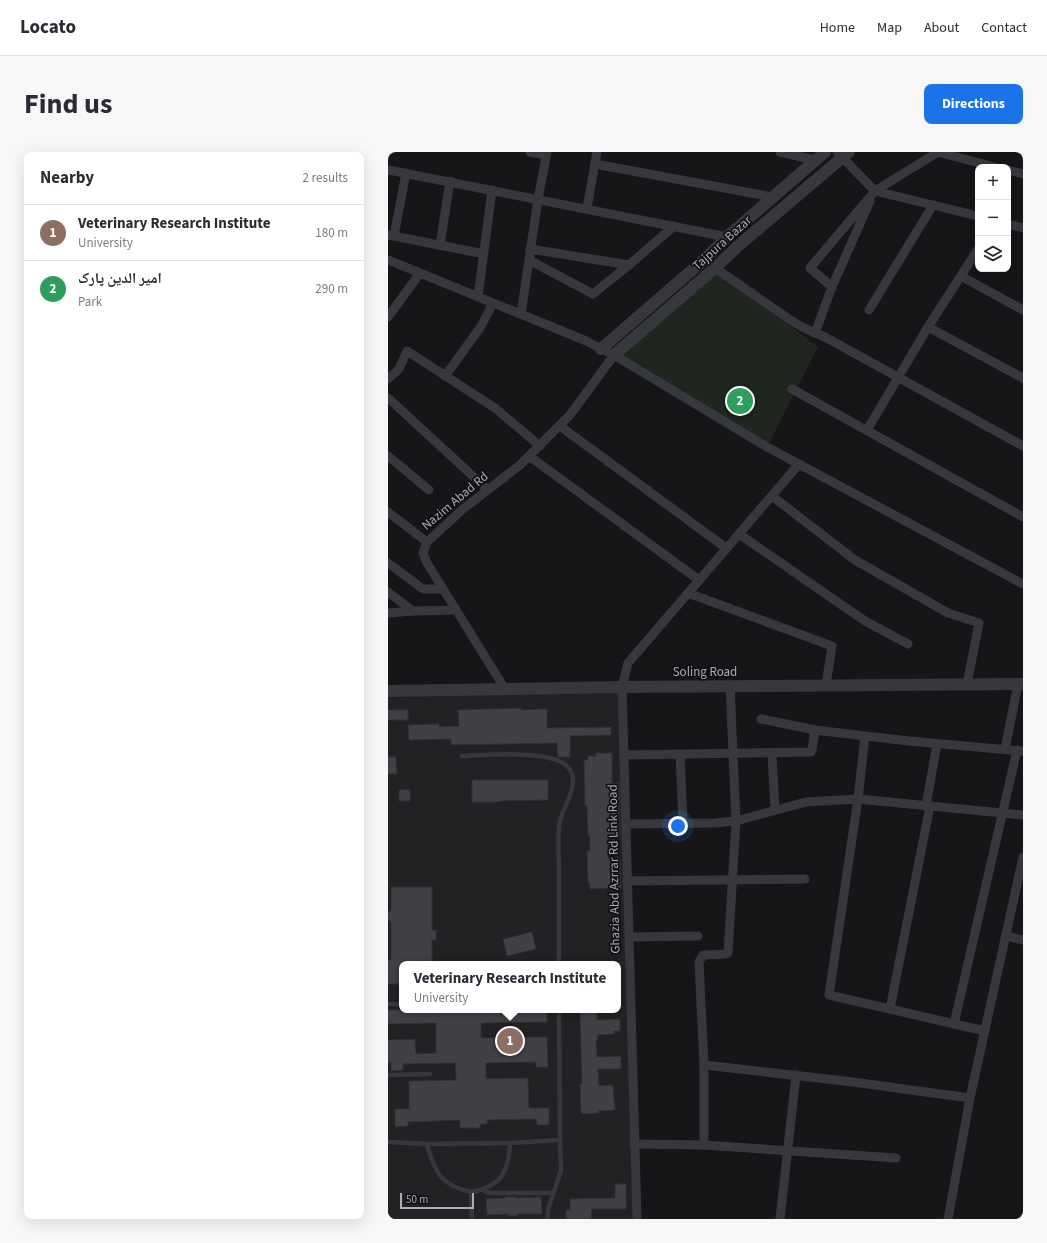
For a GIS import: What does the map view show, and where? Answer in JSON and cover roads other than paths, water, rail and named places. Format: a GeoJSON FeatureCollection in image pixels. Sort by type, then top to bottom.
{"type":"FeatureCollection","features":[{"type":"Feature","properties":{"kind":"street"},"geometry":{"type":"LineString","coordinates":[[521,314],[546,154],[530,152]]}},
{"type":"Feature","properties":{"kind":"street"},"geometry":{"type":"LineString","coordinates":[[587,208],[597,152]]}},
{"type":"Feature","properties":{"kind":"street"},"geometry":{"type":"LineString","coordinates":[[780,152],[820,156]]}},
{"type":"Feature","properties":{"kind":"street"},"geometry":{"type":"LineString","coordinates":[[832,287],[810,268],[875,191],[938,152],[984,164]]}},
{"type":"Feature","properties":{"kind":"street"},"geometry":{"type":"LineString","coordinates":[[843,154],[875,191],[975,215]]}},
{"type":"Feature","properties":{"kind":"street","name":"Tajpura Bazar"},"geometry":{"type":"LineString","coordinates":[[614,355],[715,268],[743,241],[843,154]]}},
{"type":"Feature","properties":{"kind":"street","name":"Tajpura Bazar"},"geometry":{"type":"LineString","coordinates":[[601,349],[820,156]]}},
{"type":"Feature","properties":{"kind":"street"},"geometry":{"type":"LineString","coordinates":[[595,164],[773,197]]}},
{"type":"Feature","properties":{"kind":"street"},"geometry":{"type":"LineString","coordinates":[[388,170],[587,208],[727,237]]}},
{"type":"Feature","properties":{"kind":"street"},"geometry":{"type":"LineString","coordinates":[[1011,171],[1023,174]]}},
{"type":"Feature","properties":{"kind":"street"},"geometry":{"type":"LineString","coordinates":[[406,173],[391,236],[484,254]]}},
{"type":"Feature","properties":{"kind":"street"},"geometry":{"type":"LineString","coordinates":[[440,245],[450,181]]}},
{"type":"Feature","properties":{"kind":"street"},"geometry":{"type":"LineString","coordinates":[[478,297],[492,190]]}},
{"type":"Feature","properties":{"kind":"street"},"geometry":{"type":"LineString","coordinates":[[815,333],[832,287],[875,191]]}},
{"type":"Feature","properties":{"kind":"street"},"geometry":{"type":"LineString","coordinates":[[869,310],[933,205]]}},
{"type":"Feature","properties":{"kind":"street"},"geometry":{"type":"LineString","coordinates":[[1011,225],[1023,228]]}},
{"type":"Feature","properties":{"kind":"street"},"geometry":{"type":"LineString","coordinates":[[529,260],[593,294],[674,226]]}},
{"type":"Feature","properties":{"kind":"street"},"geometry":{"type":"LineString","coordinates":[[530,249],[629,265]]}},
{"type":"Feature","properties":{"kind":"street"},"geometry":{"type":"LineString","coordinates":[[867,430],[928,327],[975,254]]}},
{"type":"Feature","properties":{"kind":"street"},"geometry":{"type":"LineString","coordinates":[[706,258],[715,268],[789,319],[825,337],[1023,446]]}},
{"type":"Feature","properties":{"kind":"street"},"geometry":{"type":"LineString","coordinates":[[388,260],[584,340],[614,355],[767,447],[1023,584]]}},
{"type":"Feature","properties":{"kind":"street"},"geometry":{"type":"LineString","coordinates":[[388,317],[420,273]]}},
{"type":"Feature","properties":{"kind":"street"},"geometry":{"type":"LineString","coordinates":[[961,276],[1023,310]]}},
{"type":"Feature","properties":{"kind":"street"},"geometry":{"type":"LineString","coordinates":[[445,376],[480,328],[493,303]]}},
{"type":"Feature","properties":{"kind":"street"},"geometry":{"type":"LineString","coordinates":[[928,327],[1023,378]]}},
{"type":"Feature","properties":{"kind":"street"},"geometry":{"type":"LineString","coordinates":[[388,379],[399,369],[407,350],[495,408],[540,446]]}},
{"type":"Feature","properties":{"kind":"street","name":"Nazim Abad Rd"},"geometry":{"type":"LineString","coordinates":[[505,689],[443,590],[427,563],[423,553],[427,542],[463,509],[520,465],[560,426],[570,415],[614,355]]}},
{"type":"Feature","properties":{"kind":"street"},"geometry":{"type":"LineString","coordinates":[[792,389],[1023,517]]}},
{"type":"Feature","properties":{"kind":"street"},"geometry":{"type":"LineString","coordinates":[[388,398],[488,490]]}},
{"type":"Feature","properties":{"kind":"street"},"geometry":{"type":"LineString","coordinates":[[560,426],[726,548]]}},
{"type":"Feature","properties":{"kind":"street"},"geometry":{"type":"LineString","coordinates":[[388,456],[429,490]]}},
{"type":"Feature","properties":{"kind":"street"},"geometry":{"type":"LineString","coordinates":[[529,456],[699,580]]}},
{"type":"Feature","properties":{"kind":"street","name":"Ghazia Abd Azrrar Rd Link Road"},"geometry":{"type":"LineString","coordinates":[[637,1219],[622,687],[628,663],[799,464]]}},
{"type":"Feature","properties":{"kind":"street"},"geometry":{"type":"LineString","coordinates":[[772,496],[855,560],[948,614],[979,623],[967,684]]}},
{"type":"Feature","properties":{"kind":"street"},"geometry":{"type":"LineString","coordinates":[[388,512],[427,542]]}},
{"type":"Feature","properties":{"kind":"street"},"geometry":{"type":"LineString","coordinates":[[739,534],[865,621],[908,644]]}},
{"type":"Feature","properties":{"kind":"street"},"geometry":{"type":"LineString","coordinates":[[388,563],[423,588],[443,590]]}},
{"type":"Feature","properties":{"kind":"street"},"geometry":{"type":"LineString","coordinates":[[388,592],[413,611]]}},
{"type":"Feature","properties":{"kind":"street"},"geometry":{"type":"LineString","coordinates":[[688,593],[832,646],[826,685]]}},
{"type":"Feature","properties":{"kind":"street"},"geometry":{"type":"LineString","coordinates":[[388,613],[456,610]]}},
{"type":"Feature","properties":{"kind":"street"},"geometry":{"type":"LineString","coordinates":[[1005,749],[1021,684]]}},
{"type":"Feature","properties":{"kind":"street","name":"Soling Road"},"geometry":{"type":"LineString","coordinates":[[388,691],[622,687],[1021,684]]}},
{"type":"Feature","properties":{"kind":"street"},"geometry":{"type":"LineString","coordinates":[[704,1145],[704,1065],[699,962],[703,955],[728,953],[736,821],[730,686]]}},
{"type":"Feature","properties":{"kind":"street"},"geometry":{"type":"LineString","coordinates":[[761,719],[815,730],[865,736],[937,744],[1020,750],[1002,813],[954,1024]]}},
{"type":"Feature","properties":{"kind":"street"},"geometry":{"type":"LineString","coordinates":[[624,756],[811,752],[815,730]]}},
{"type":"Feature","properties":{"kind":"street"},"geometry":{"type":"LineString","coordinates":[[865,736],[858,799],[829,992],[830,996],[985,1031]]}},
{"type":"Feature","properties":{"kind":"street"},"geometry":{"type":"LineString","coordinates":[[890,1009],[928,806],[937,744]]}},
{"type":"Feature","properties":{"kind":"street"},"geometry":{"type":"LineString","coordinates":[[772,753],[775,810]]}},
{"type":"Feature","properties":{"kind":"street"},"geometry":{"type":"LineString","coordinates":[[680,754],[683,823]]}},
{"type":"Feature","properties":{"kind":"street"},"geometry":{"type":"LineString","coordinates":[[626,824],[736,821],[806,802],[858,799],[1023,815]]}},
{"type":"Feature","properties":{"kind":"street"},"geometry":{"type":"LineString","coordinates":[[948,1219],[970,1098],[1023,857]]}},
{"type":"Feature","properties":{"kind":"street"},"geometry":{"type":"LineString","coordinates":[[627,881],[805,879]]}},
{"type":"Feature","properties":{"kind":"street"},"geometry":{"type":"LineString","coordinates":[[629,938],[698,936]]}},
{"type":"Feature","properties":{"kind":"street"},"geometry":{"type":"LineString","coordinates":[[1006,936],[1023,940]]}},
{"type":"Feature","properties":{"kind":"street"},"geometry":{"type":"LineString","coordinates":[[704,1065],[796,1075],[970,1098]]}},
{"type":"Feature","properties":{"kind":"street"},"geometry":{"type":"LineString","coordinates":[[780,1219],[796,1075]]}},
{"type":"Feature","properties":{"kind":"street"},"geometry":{"type":"LineString","coordinates":[[634,1144],[704,1145],[896,1158]]}},
{"type":"Feature","properties":{"kind":"lane"},"geometry":{"type":"LineString","coordinates":[[462,756],[534,755],[551,757],[568,767],[572,774],[573,782],[570,795],[560,820],[559,961]]}},
{"type":"Feature","properties":{"kind":"lane"},"geometry":{"type":"LineString","coordinates":[[388,1004],[399,1004]]}},
{"type":"Feature","properties":{"kind":"lane"},"geometry":{"type":"LineString","coordinates":[[547,1219],[549,1206],[560,1171],[559,1013]]}},
{"type":"Feature","properties":{"kind":"lane"},"geometry":{"type":"LineString","coordinates":[[388,1075],[430,1074]]}},
{"type":"Feature","properties":{"kind":"lane"},"geometry":{"type":"LineString","coordinates":[[388,1142],[428,1144],[510,1143],[560,1140]]}},
{"type":"Feature","properties":{"kind":"lane"},"geometry":{"type":"LineString","coordinates":[[428,1144],[432,1162],[439,1175],[450,1185],[460,1190],[471,1192],[482,1190],[502,1176],[507,1166],[510,1143]]}},
{"type":"Feature","properties":{"kind":"lane"},"geometry":{"type":"LineString","coordinates":[[482,1190],[489,1193],[553,1193]]}},
{"type":"Feature","properties":{"kind":"lane"},"geometry":{"type":"LineString","coordinates":[[471,1192],[472,1219]]}},
{"type":"Feature","properties":{"kind":"place","name":"امیر الدین پارک"},"geometry":{"type":"Point","coordinates":[740,401]}},
{"type":"Feature","properties":{"kind":"place","name":"Veterinary Research Institute"},"geometry":{"type":"Point","coordinates":[510,1041]}}]}
